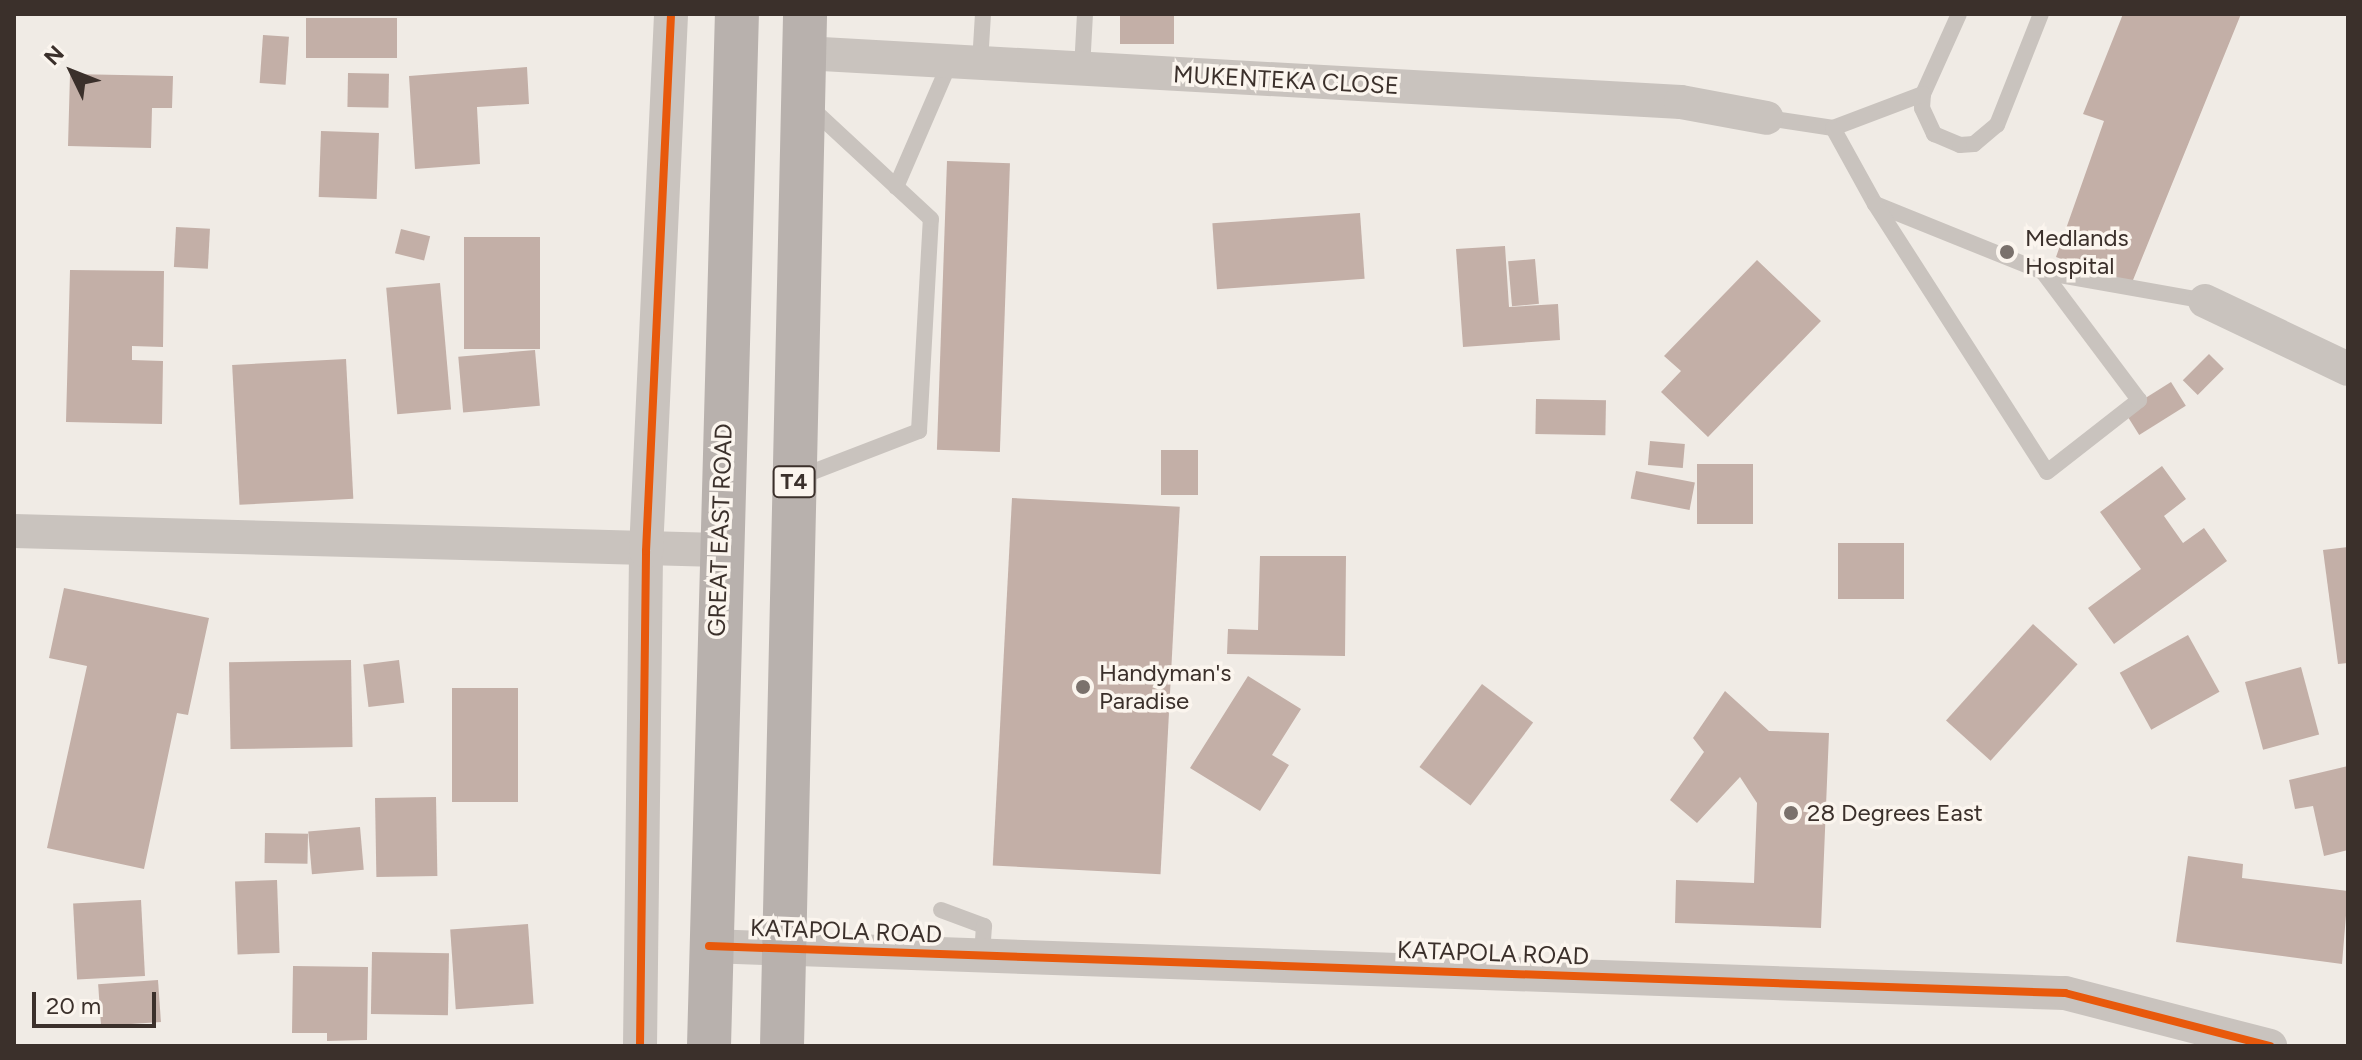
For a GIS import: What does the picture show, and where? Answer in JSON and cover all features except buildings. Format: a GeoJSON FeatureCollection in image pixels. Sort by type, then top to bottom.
{"type":"FeatureCollection","features":[{"type":"Feature","properties":{"kind":"main road","name":"GREAT EAST ROAD"},"geometry":{"type":"LineString","coordinates":[[709,1046],[719,550],[737,14]]}},
{"type":"Feature","properties":{"kind":"main road","name":"T4"},"geometry":{"type":"LineString","coordinates":[[782,1046],[805,34]]}},
{"type":"Feature","properties":{"kind":"street"},"geometry":{"type":"LineString","coordinates":[[640,1046],[646,551],[671,14]]}},
{"type":"Feature","properties":{"kind":"street","name":"MUKENTEKA CLOSE"},"geometry":{"type":"LineString","coordinates":[[805,34],[965,62],[1681,102],[1767,118]]}},
{"type":"Feature","properties":{"kind":"street"},"geometry":{"type":"LineString","coordinates":[[2205,301],[2348,369]]}},
{"type":"Feature","properties":{"kind":"street"},"geometry":{"type":"LineString","coordinates":[[14,531],[646,551],[719,550]]}},
{"type":"Feature","properties":{"kind":"street","name":"KATAPOLA ROAD"},"geometry":{"type":"LineString","coordinates":[[709,946],[2065,993],[2270,1046]]}},
{"type":"Feature","properties":{"kind":"lane"},"geometry":{"type":"LineString","coordinates":[[896,187],[965,62],[983,14]]}},
{"type":"Feature","properties":{"kind":"lane"},"geometry":{"type":"LineString","coordinates":[[1082,69],[1085,14]]}},
{"type":"Feature","properties":{"kind":"lane"},"geometry":{"type":"LineString","coordinates":[[1959,14],[1923,94],[1925,122],[1945,142],[1974,144],[1987,137],[1997,125],[2041,14]]}},
{"type":"Feature","properties":{"kind":"lane"},"geometry":{"type":"LineString","coordinates":[[1767,118],[1833,128],[1923,94]]}},
{"type":"Feature","properties":{"kind":"lane"},"geometry":{"type":"LineString","coordinates":[[794,479],[919,431],[931,219],[805,103]]}},
{"type":"Feature","properties":{"kind":"lane"},"geometry":{"type":"LineString","coordinates":[[1833,128],[1875,204],[2047,472],[2139,400],[2043,272]]}},
{"type":"Feature","properties":{"kind":"lane"},"geometry":{"type":"LineString","coordinates":[[1875,204],[2043,272],[2205,301]]}},
{"type":"Feature","properties":{"kind":"lane"},"geometry":{"type":"LineString","coordinates":[[941,910],[984,926],[982,955]]}},
{"type":"Feature","properties":{"kind":"cycle path"},"geometry":{"type":"LineString","coordinates":[[640,1046],[646,551],[671,14]]}},
{"type":"Feature","properties":{"kind":"cycle path"},"geometry":{"type":"LineString","coordinates":[[709,946],[2065,993],[2270,1046]]}},
{"type":"Feature","properties":{"kind":"place","name":"Medlands Hospital"},"geometry":{"type":"Point","coordinates":[2007,252]}},
{"type":"Feature","properties":{"kind":"place","name":"Handyman's Paradise"},"geometry":{"type":"Point","coordinates":[1083,687]}},
{"type":"Feature","properties":{"kind":"place","name":"28 Degrees East"},"geometry":{"type":"Point","coordinates":[1791,813]}}]}
